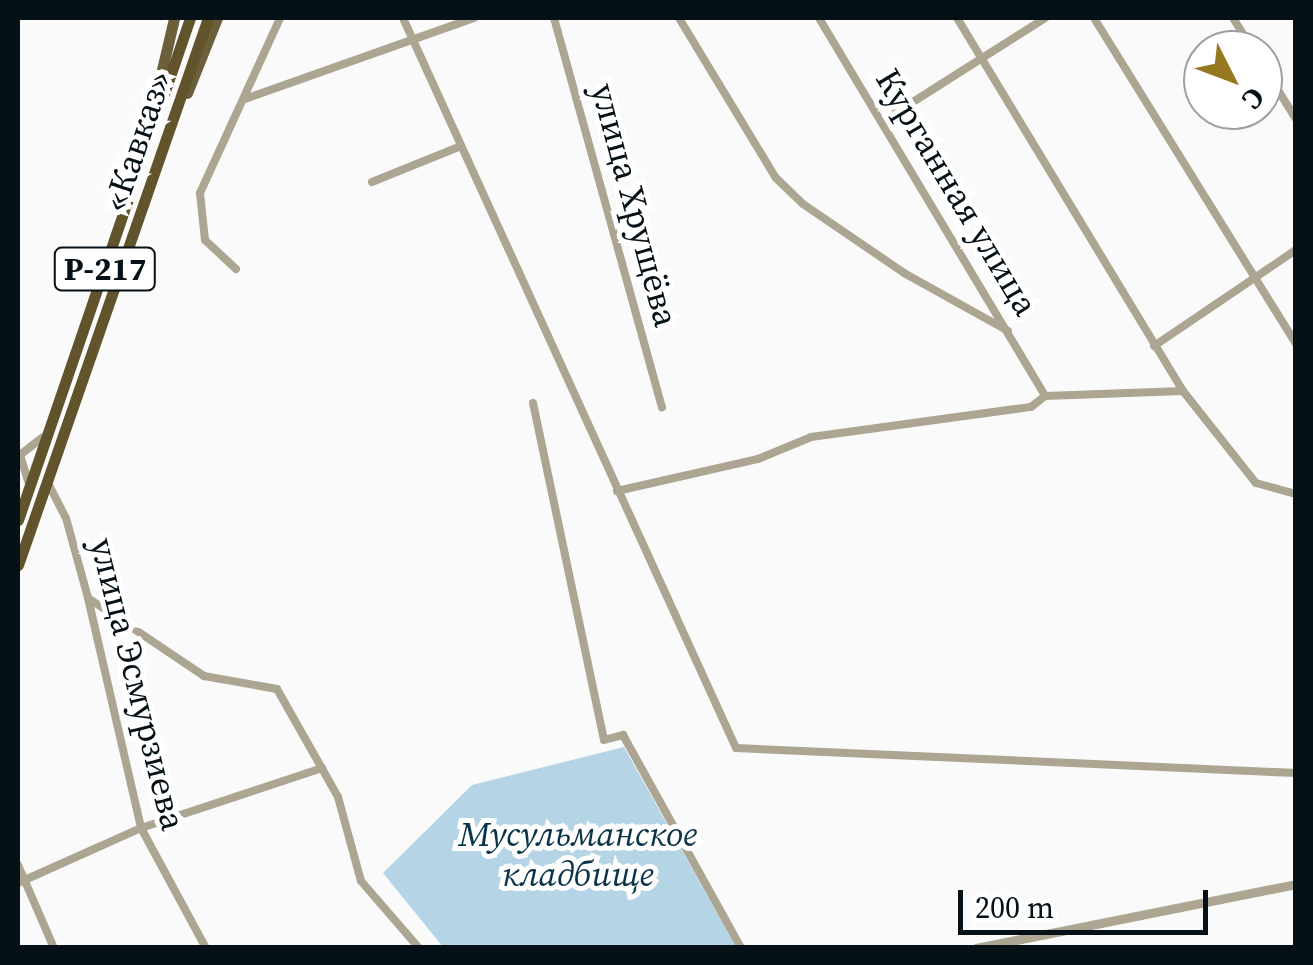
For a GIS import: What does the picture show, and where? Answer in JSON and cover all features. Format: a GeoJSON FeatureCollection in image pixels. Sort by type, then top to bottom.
{"type":"FeatureCollection","features":[{"type":"Feature","properties":{"kind":"highway","name":"«Кавказ»"},"geometry":{"type":"LineString","coordinates":[[18,520],[190,18]]}},
{"type":"Feature","properties":{"kind":"highway","name":"«Кавказ»"},"geometry":{"type":"LineString","coordinates":[[18,565],[208,18]]}},
{"type":"Feature","properties":{"kind":"main road","name":"Р-217"},"geometry":{"type":"LineString","coordinates":[[138,172],[174,18]]}},
{"type":"Feature","properties":{"kind":"main road","name":"Р-217"},"geometry":{"type":"LineString","coordinates":[[159,167],[216,18]]}},
{"type":"Feature","properties":{"kind":"street"},"geometry":{"type":"LineString","coordinates":[[236,269],[206,240],[198,215],[200,193],[280,18]]}},
{"type":"Feature","properties":{"kind":"street"},"geometry":{"type":"LineString","coordinates":[[403,18],[736,748],[1296,773]]}},
{"type":"Feature","properties":{"kind":"street"},"geometry":{"type":"LineString","coordinates":[[245,99],[415,43],[474,18]]}},
{"type":"Feature","properties":{"kind":"street","name":"улица Хрущёва"},"geometry":{"type":"LineString","coordinates":[[554,18],[662,407]]}},
{"type":"Feature","properties":{"kind":"street"},"geometry":{"type":"LineString","coordinates":[[679,18],[776,178],[904,273],[1008,331]]}},
{"type":"Feature","properties":{"kind":"street","name":"Курганная улица"},"geometry":{"type":"LineString","coordinates":[[819,18],[1044,396]]}},
{"type":"Feature","properties":{"kind":"street"},"geometry":{"type":"LineString","coordinates":[[957,18],[1184,391],[1256,483],[1296,494]]}},
{"type":"Feature","properties":{"kind":"street"},"geometry":{"type":"LineString","coordinates":[[883,121],[1044,18]]}},
{"type":"Feature","properties":{"kind":"street"},"geometry":{"type":"LineString","coordinates":[[1094,18],[1296,344]]}},
{"type":"Feature","properties":{"kind":"street"},"geometry":{"type":"LineString","coordinates":[[372,182],[462,146]]}},
{"type":"Feature","properties":{"kind":"street"},"geometry":{"type":"LineString","coordinates":[[1154,346],[1296,250]]}},
{"type":"Feature","properties":{"kind":"street"},"geometry":{"type":"LineString","coordinates":[[617,491],[758,459],[811,437],[1031,406],[1044,396],[1184,391]]}},
{"type":"Feature","properties":{"kind":"street"},"geometry":{"type":"LineString","coordinates":[[533,403],[604,740],[623,735],[741,948]]}},
{"type":"Feature","properties":{"kind":"street"},"geometry":{"type":"LineString","coordinates":[[46,478],[58,504]]}},
{"type":"Feature","properties":{"kind":"street","name":"улица Эсмурзиева"},"geometry":{"type":"LineString","coordinates":[[37,506],[58,504],[88,598],[141,828],[206,948]]}},
{"type":"Feature","properties":{"kind":"street"},"geometry":{"type":"LineString","coordinates":[[88,598],[204,676],[277,689],[338,797],[361,881],[419,948]]}},
{"type":"Feature","properties":{"kind":"street"},"geometry":{"type":"LineString","coordinates":[[21,882],[141,828],[322,768]]}},
{"type":"Feature","properties":{"kind":"street"},"geometry":{"type":"LineString","coordinates":[[18,866],[21,882],[54,948]]}},
{"type":"Feature","properties":{"kind":"street"},"geometry":{"type":"LineString","coordinates":[[976,948],[1296,884]]}},
{"type":"Feature","properties":{"kind":"green space","name":"Мусульманское кладбище"},"geometry":{"type":"Polygon","coordinates":[[[624,747],[736,947],[443,947],[383,873],[472,785],[624,747]]]}}]}
